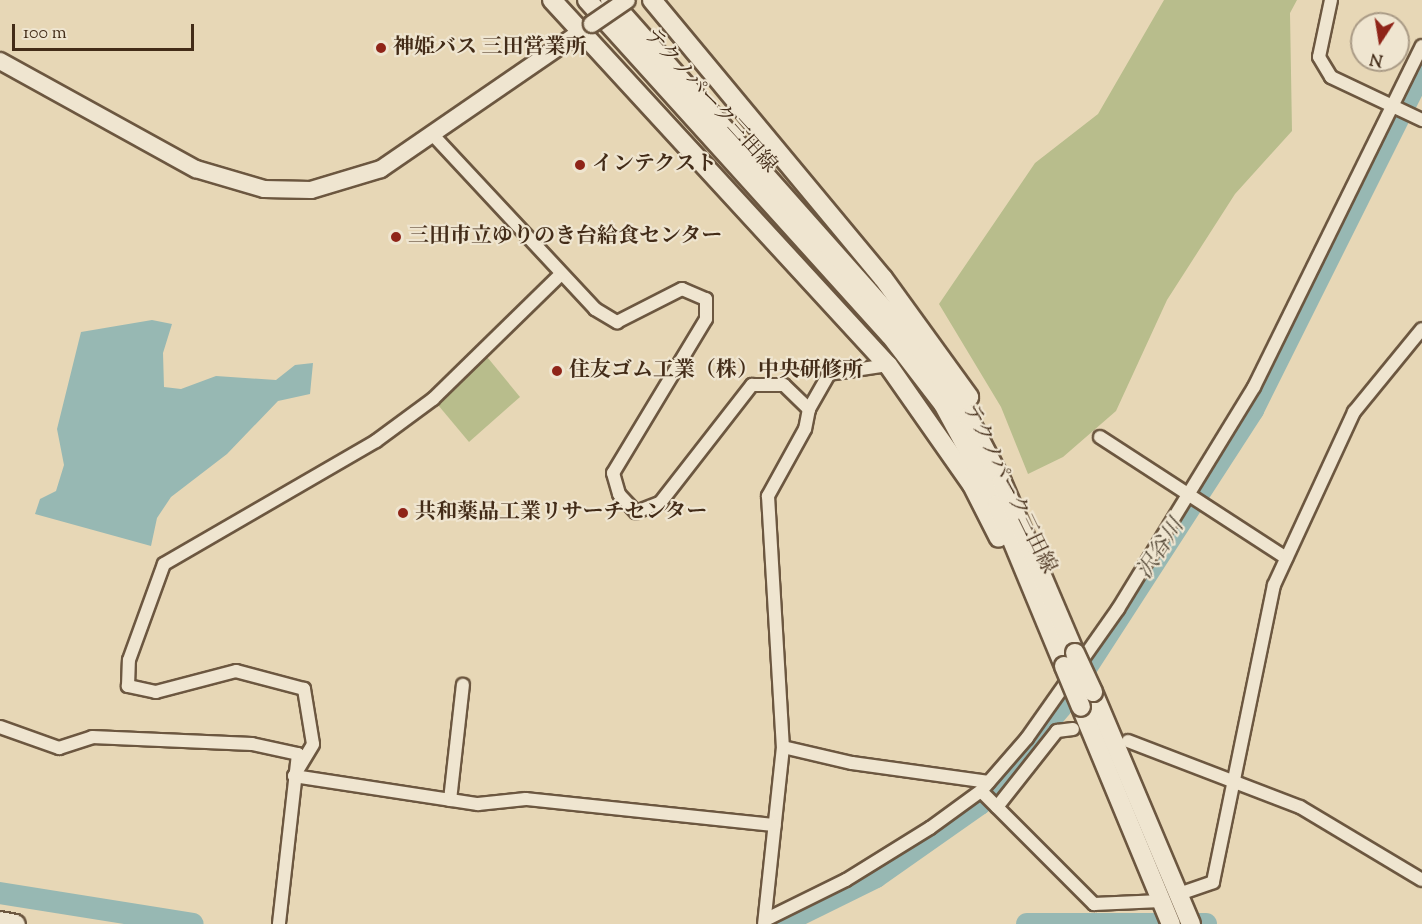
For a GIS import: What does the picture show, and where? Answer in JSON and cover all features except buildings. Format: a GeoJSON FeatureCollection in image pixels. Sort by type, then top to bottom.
{"type":"FeatureCollection","features":[{"type":"Feature","properties":{"kind":"main road"},"geometry":{"type":"LineString","coordinates":[[552,0],[586,28],[888,365],[972,484],[1035,595]]}},
{"type":"Feature","properties":{"kind":"main road","name":"テクノパーク三田線"},"geometry":{"type":"LineString","coordinates":[[587,0],[890,335],[944,404],[997,504],[1035,595],[1070,660],[1093,692],[1175,911]]}},
{"type":"Feature","properties":{"kind":"main road","name":"テクノパーク三田線"},"geometry":{"type":"LineString","coordinates":[[610,0],[925,355],[968,417],[1037,558],[1070,660],[1081,707],[1175,911]]}},
{"type":"Feature","properties":{"kind":"main road"},"geometry":{"type":"LineString","coordinates":[[652,0],[934,344],[1009,474],[1038,538],[1037,558]]}},
{"type":"Feature","properties":{"kind":"main road"},"geometry":{"type":"LineString","coordinates":[[0,921],[16,924]]}},
{"type":"Feature","properties":{"kind":"street"},"geometry":{"type":"LineString","coordinates":[[0,61],[196,169],[264,189],[311,190],[352,180],[433,135],[627,0]]}},
{"type":"Feature","properties":{"kind":"street"},"geometry":{"type":"LineString","coordinates":[[1331,0],[1319,57],[1332,77],[1422,120]]}},
{"type":"Feature","properties":{"kind":"street"},"geometry":{"type":"LineString","coordinates":[[765,922],[846,880],[985,787],[1118,609],[1254,387],[1394,107],[1422,46]]}},
{"type":"Feature","properties":{"kind":"street"},"geometry":{"type":"LineString","coordinates":[[433,135],[559,276],[617,322],[682,289],[706,299],[706,319],[613,473],[619,494],[636,512],[660,503],[752,385],[784,385],[809,409]]}},
{"type":"Feature","properties":{"kind":"street"},"geometry":{"type":"LineString","coordinates":[[294,776],[313,744],[312,712],[304,689],[236,671],[156,692],[128,686],[129,660],[164,564],[376,441],[433,399],[559,276]]}},
{"type":"Feature","properties":{"kind":"street"},"geometry":{"type":"LineString","coordinates":[[783,747],[852,763],[985,787],[997,807],[1094,904],[1175,911],[1213,882],[1267,612],[1286,558],[1354,412],[1422,329]]}},
{"type":"Feature","properties":{"kind":"street"},"geometry":{"type":"LineString","coordinates":[[765,922],[783,747],[768,496],[805,429],[809,409],[829,374],[888,365]]}},
{"type":"Feature","properties":{"kind":"street"},"geometry":{"type":"LineString","coordinates":[[1100,437],[1187,497],[1286,558]]}},
{"type":"Feature","properties":{"kind":"street"},"geometry":{"type":"LineString","coordinates":[[450,800],[463,685]]}},
{"type":"Feature","properties":{"kind":"street"},"geometry":{"type":"LineString","coordinates":[[0,727],[59,748],[92,737],[252,744],[298,754],[279,924]]}},
{"type":"Feature","properties":{"kind":"street"},"geometry":{"type":"LineString","coordinates":[[997,807],[1057,731],[1073,729]]}},
{"type":"Feature","properties":{"kind":"street"},"geometry":{"type":"LineString","coordinates":[[1128,741],[1233,777],[1300,807],[1422,880]]}},
{"type":"Feature","properties":{"kind":"street"},"geometry":{"type":"LineString","coordinates":[[294,776],[450,800],[526,799],[775,825]]}},
{"type":"Feature","properties":{"kind":"green space"},"geometry":{"type":"Polygon","coordinates":[[[1164,0],[1297,0],[1290,13],[1292,131],[1235,194],[1167,300],[1116,411],[1063,457],[1028,474],[1001,407],[939,304],[1035,163],[1098,114],[1164,0]]]}},
{"type":"Feature","properties":{"kind":"green space"},"geometry":{"type":"Polygon","coordinates":[[[483,352],[520,397],[469,442],[433,399],[483,352]]]}},
{"type":"Feature","properties":{"kind":"water"},"geometry":{"type":"Polygon","coordinates":[[[152,320],[172,324],[163,353],[164,387],[181,389],[216,376],[276,380],[295,365],[313,363],[310,394],[278,401],[227,454],[171,497],[157,518],[151,546],[35,514],[40,499],[56,491],[64,465],[57,429],[81,332],[152,320]]]}},
{"type":"Feature","properties":{"kind":"waterway","name":"沢谷川"},"geometry":{"type":"LineString","coordinates":[[781,924],[876,877],[980,804],[1061,707],[1253,410],[1422,71]]}},
{"type":"Feature","properties":{"kind":"waterway"},"geometry":{"type":"LineString","coordinates":[[0,893],[193,924]]}},
{"type":"Feature","properties":{"kind":"waterway"},"geometry":{"type":"LineString","coordinates":[[1027,924],[1206,924]]}},
{"type":"Feature","properties":{"kind":"place","name":"神姫バス 三田営業所"},"geometry":{"type":"Point","coordinates":[381,48]}},
{"type":"Feature","properties":{"kind":"place","name":"インテクスト"},"geometry":{"type":"Point","coordinates":[580,165]}},
{"type":"Feature","properties":{"kind":"place","name":"三田市立ゆりのき台給食センター"},"geometry":{"type":"Point","coordinates":[396,237]}},
{"type":"Feature","properties":{"kind":"place","name":"住友ゴム工業（株）中央研修所"},"geometry":{"type":"Point","coordinates":[557,371]}},
{"type":"Feature","properties":{"kind":"place","name":"共和薬品工業リサーチセンター"},"geometry":{"type":"Point","coordinates":[403,513]}}]}
